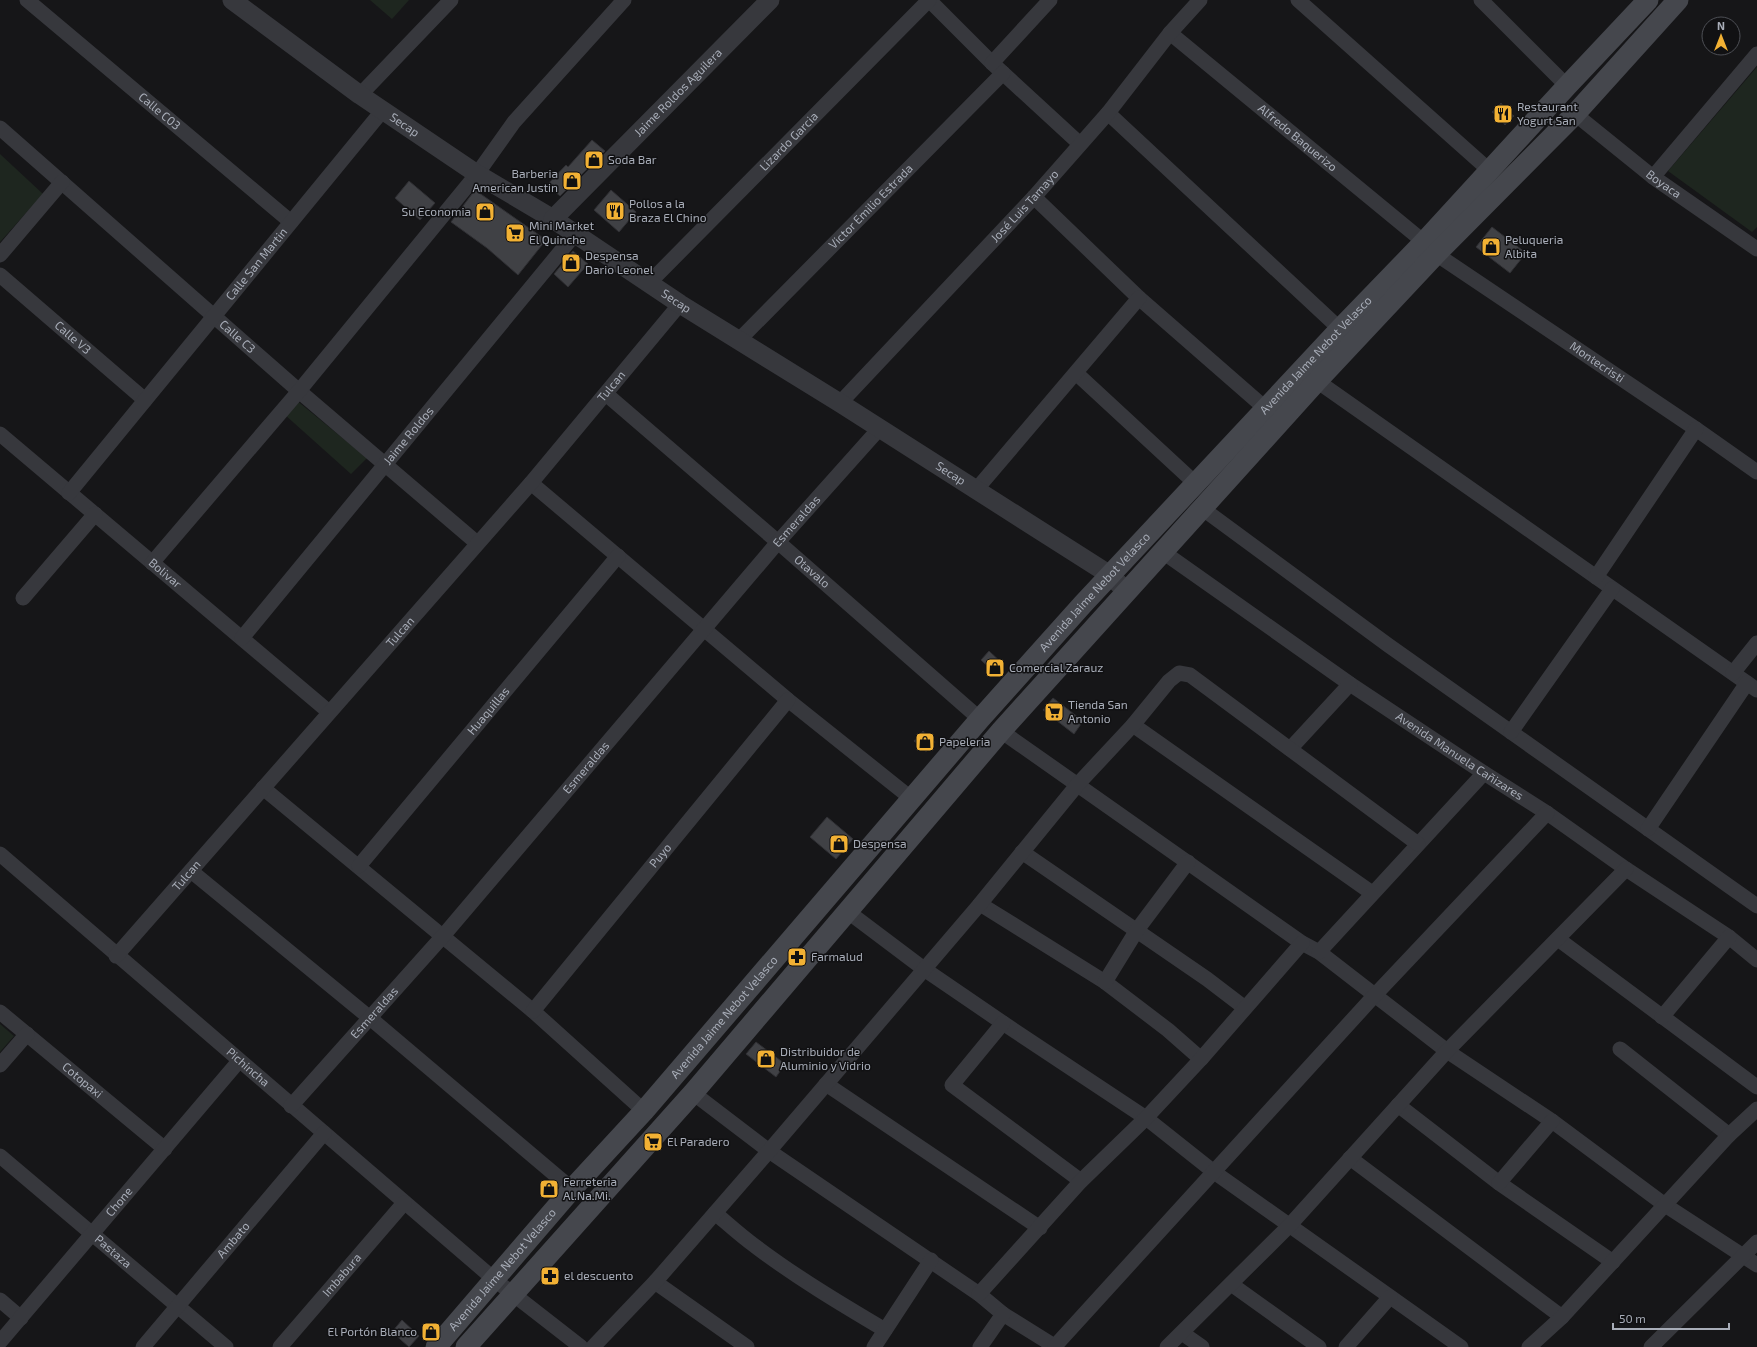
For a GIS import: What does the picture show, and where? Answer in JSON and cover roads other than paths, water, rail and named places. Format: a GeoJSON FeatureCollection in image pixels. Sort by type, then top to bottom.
{"type":"FeatureCollection","features":[{"type":"Feature","properties":{"kind":"main road","name":"Avenida Jaime Nebot Velasco"},"geometry":{"type":"LineString","coordinates":[[466,1347],[693,1093],[1002,731],[1317,381],[1430,248],[1489,170],[1648,0]]}},
{"type":"Feature","properties":{"kind":"main road","name":"Avenida Jaime Nebot Velasco"},"geometry":{"type":"LineString","coordinates":[[436,1347],[572,1189],[644,1111],[980,719],[1110,575],[1340,329],[1575,114],[1678,0]]}},
{"type":"Feature","properties":{"kind":"main road"},"geometry":{"type":"LineString","coordinates":[[1170,511],[1188,525]]}},
{"type":"Feature","properties":{"kind":"street","name":"Calle C03"},"geometry":{"type":"LineString","coordinates":[[27,0],[291,222]]}},
{"type":"Feature","properties":{"kind":"street","name":"Secap"},"geometry":{"type":"LineString","coordinates":[[232,0],[360,95],[477,174],[554,219],[680,304],[840,403],[1110,575],[1127,592]]}},
{"type":"Feature","properties":{"kind":"street"},"geometry":{"type":"LineString","coordinates":[[360,95],[451,0]]}},
{"type":"Feature","properties":{"kind":"street"},"geometry":{"type":"LineString","coordinates":[[152,562],[299,391],[477,174],[514,122],[624,0]]}},
{"type":"Feature","properties":{"kind":"street","name":"Jaime Roldos Aguilera"},"geometry":{"type":"LineString","coordinates":[[554,219],[770,0]]}},
{"type":"Feature","properties":{"kind":"street"},"geometry":{"type":"LineString","coordinates":[[929,0],[998,68],[1080,144]]}},
{"type":"Feature","properties":{"kind":"street","name":"Lizardo Garcia"},"geometry":{"type":"LineString","coordinates":[[649,283],[929,0]]}},
{"type":"Feature","properties":{"kind":"street","name":"Victor Emilio Estrada"},"geometry":{"type":"LineString","coordinates":[[738,341],[998,68],[1050,0]]}},
{"type":"Feature","properties":{"kind":"street","name":"José Luis Tamayo"},"geometry":{"type":"LineString","coordinates":[[840,403],[1034,197],[1108,113],[1170,33],[1200,0]]}},
{"type":"Feature","properties":{"kind":"street"},"geometry":{"type":"LineString","coordinates":[[1298,0],[1489,170]]}},
{"type":"Feature","properties":{"kind":"street"},"geometry":{"type":"LineString","coordinates":[[1491,3],[1567,86]]}},
{"type":"Feature","properties":{"kind":"street","name":"Alfredo Baquerizo"},"geometry":{"type":"LineString","coordinates":[[1170,33],[1430,248]]}},
{"type":"Feature","properties":{"kind":"street"},"geometry":{"type":"LineString","coordinates":[[1653,177],[1757,54]]}},
{"type":"Feature","properties":{"kind":"street","name":"Calle San Martin"},"geometry":{"type":"LineString","coordinates":[[69,493],[383,110]]}},
{"type":"Feature","properties":{"kind":"street"},"geometry":{"type":"LineString","coordinates":[[1108,113],[1340,329]]}},
{"type":"Feature","properties":{"kind":"street","name":"Boyaca"},"geometry":{"type":"LineString","coordinates":[[1575,114],[1653,177],[1755,245]]}},
{"type":"Feature","properties":{"kind":"street","name":"Calle C3"},"geometry":{"type":"LineString","coordinates":[[0,128],[299,391],[386,463],[477,543]]}},
{"type":"Feature","properties":{"kind":"street"},"geometry":{"type":"LineString","coordinates":[[0,255],[62,182]]}},
{"type":"Feature","properties":{"kind":"street"},"geometry":{"type":"LineString","coordinates":[[1034,197],[1139,298],[1265,408]]}},
{"type":"Feature","properties":{"kind":"street","name":"Jaime Roldos"},"geometry":{"type":"LineString","coordinates":[[242,638],[575,234]]}},
{"type":"Feature","properties":{"kind":"street","name":"Montecristi"},"geometry":{"type":"LineString","coordinates":[[1430,248],[1757,472]]}},
{"type":"Feature","properties":{"kind":"street","name":"Calle V3"},"geometry":{"type":"LineString","coordinates":[[0,275],[145,400]]}},
{"type":"Feature","properties":{"kind":"street"},"geometry":{"type":"LineString","coordinates":[[975,490],[1139,298]]}},
{"type":"Feature","properties":{"kind":"street","name":"Tulcan"},"geometry":{"type":"LineString","coordinates":[[116,956],[531,483],[680,304]]}},
{"type":"Feature","properties":{"kind":"street"},"geometry":{"type":"LineString","coordinates":[[1076,373],[1195,483]]}},
{"type":"Feature","properties":{"kind":"street"},"geometry":{"type":"LineString","coordinates":[[1317,381],[1752,687],[1648,829]]}},
{"type":"Feature","properties":{"kind":"street","name":"Otavalo"},"geometry":{"type":"LineString","coordinates":[[606,394],[980,719]]}},
{"type":"Feature","properties":{"kind":"street","name":"Esmeraldas"},"geometry":{"type":"LineString","coordinates":[[291,1106],[443,936],[778,542],[878,428]]}},
{"type":"Feature","properties":{"kind":"street"},"geometry":{"type":"LineString","coordinates":[[1596,577],[1696,429]]}},
{"type":"Feature","properties":{"kind":"street","name":"Bolivar"},"geometry":{"type":"LineString","coordinates":[[0,434],[330,712]]}},
{"type":"Feature","properties":{"kind":"street"},"geometry":{"type":"LineString","coordinates":[[531,483],[788,700],[912,799]]}},
{"type":"Feature","properties":{"kind":"street"},"geometry":{"type":"LineString","coordinates":[[1202,509],[1511,732],[1757,906]]}},
{"type":"Feature","properties":{"kind":"street"},"geometry":{"type":"LineString","coordinates":[[23,598],[95,514]]}},
{"type":"Feature","properties":{"kind":"street","name":"Avenida Manuela Cañizares"},"geometry":{"type":"LineString","coordinates":[[1163,552],[1350,684],[1547,813],[1626,869],[1729,937],[1757,960]]}},
{"type":"Feature","properties":{"kind":"street","name":"Huaquillas"},"geometry":{"type":"LineString","coordinates":[[359,866],[618,556]]}},
{"type":"Feature","properties":{"kind":"street"},"geometry":{"type":"LineString","coordinates":[[1511,732],[1612,589]]}},
{"type":"Feature","properties":{"kind":"street"},"geometry":{"type":"LineString","coordinates":[[1733,673],[1757,643]]}},
{"type":"Feature","properties":{"kind":"street"},"geometry":{"type":"LineString","coordinates":[[593,1347],[654,1282],[770,1151],[980,904],[1078,784],[1133,725],[1169,681],[1179,673],[1190,675],[1418,844]]}},
{"type":"Feature","properties":{"kind":"street"},"geometry":{"type":"LineString","coordinates":[[1290,749],[1350,684]]}},
{"type":"Feature","properties":{"kind":"street","name":"Puyo"},"geometry":{"type":"LineString","coordinates":[[533,1011],[788,700]]}},
{"type":"Feature","properties":{"kind":"street"},"geometry":{"type":"LineString","coordinates":[[1133,725],[1372,893]]}},
{"type":"Feature","properties":{"kind":"street"},"geometry":{"type":"LineString","coordinates":[[1002,731],[1302,943],[1319,952],[1447,1051],[1552,1121],[1665,1205],[1744,1255],[1757,1265]]}},
{"type":"Feature","properties":{"kind":"street"},"geometry":{"type":"LineString","coordinates":[[1319,952],[1484,773]]}},
{"type":"Feature","properties":{"kind":"street"},"geometry":{"type":"LineString","coordinates":[[264,788],[533,1011],[644,1111]]}},
{"type":"Feature","properties":{"kind":"street"},"geometry":{"type":"LineString","coordinates":[[693,1093],[770,1151],[931,1260],[979,1294],[1003,1314],[1056,1347],[1374,996],[1547,813]]}},
{"type":"Feature","properties":{"kind":"street"},"geometry":{"type":"LineString","coordinates":[[1022,852],[1207,979],[1245,1008]]}},
{"type":"Feature","properties":{"kind":"street","name":"Pichincha"},"geometry":{"type":"LineString","coordinates":[[0,854],[116,956],[404,1203],[495,1280],[581,1347]]}},
{"type":"Feature","properties":{"kind":"street"},"geometry":{"type":"LineString","coordinates":[[1105,982],[1136,930],[1188,862]]}},
{"type":"Feature","properties":{"kind":"street"},"geometry":{"type":"LineString","coordinates":[[1167,1347],[1289,1226],[1447,1051],[1626,869]]}},
{"type":"Feature","properties":{"kind":"street"},"geometry":{"type":"LineString","coordinates":[[190,871],[370,1018],[572,1189]]}},
{"type":"Feature","properties":{"kind":"street"},"geometry":{"type":"LineString","coordinates":[[980,904],[1105,982],[1168,1030],[1201,1059]]}},
{"type":"Feature","properties":{"kind":"street"},"geometry":{"type":"LineString","coordinates":[[847,911],[924,969],[1003,1024],[1146,1118],[1214,1172],[1461,1347]]}},
{"type":"Feature","properties":{"kind":"street"},"geometry":{"type":"LineString","coordinates":[[1662,1017],[1729,937]]}},
{"type":"Feature","properties":{"kind":"street"},"geometry":{"type":"LineString","coordinates":[[1558,939],[1757,1087]]}},
{"type":"Feature","properties":{"kind":"street"},"geometry":{"type":"LineString","coordinates":[[979,1294],[1081,1181],[1146,1118],[1201,1059],[1302,943]]}},
{"type":"Feature","properties":{"kind":"street","name":"Cotopaxi"},"geometry":{"type":"LineString","coordinates":[[0,1012],[165,1149]]}},
{"type":"Feature","properties":{"kind":"street"},"geometry":{"type":"LineString","coordinates":[[1003,1024],[952,1086],[1081,1181]]}},
{"type":"Feature","properties":{"kind":"street"},"geometry":{"type":"LineString","coordinates":[[0,1065],[27,1034]]}},
{"type":"Feature","properties":{"kind":"street"},"geometry":{"type":"LineString","coordinates":[[1620,1049],[1729,1135]]}},
{"type":"Feature","properties":{"kind":"street","name":"Chone"},"geometry":{"type":"LineString","coordinates":[[0,1342],[239,1061]]}},
{"type":"Feature","properties":{"kind":"street"},"geometry":{"type":"LineString","coordinates":[[826,1084],[1040,1228]]}},
{"type":"Feature","properties":{"kind":"street"},"geometry":{"type":"LineString","coordinates":[[1398,1105],[1499,1183],[1613,1262]]}},
{"type":"Feature","properties":{"kind":"street"},"geometry":{"type":"LineString","coordinates":[[1529,1347],[1562,1317],[1729,1135],[1757,1109]]}},
{"type":"Feature","properties":{"kind":"street"},"geometry":{"type":"LineString","coordinates":[[1499,1183],[1552,1121]]}},
{"type":"Feature","properties":{"kind":"street","name":"Ambato"},"geometry":{"type":"LineString","coordinates":[[143,1347],[324,1133]]}},
{"type":"Feature","properties":{"kind":"street","name":"Pastaza"},"geometry":{"type":"LineString","coordinates":[[0,1156],[93,1233],[226,1347]]}},
{"type":"Feature","properties":{"kind":"street"},"geometry":{"type":"LineString","coordinates":[[1350,1158],[1562,1317]]}},
{"type":"Feature","properties":{"kind":"street","name":"Imbabura"},"geometry":{"type":"LineString","coordinates":[[280,1347],[404,1203]]}},
{"type":"Feature","properties":{"kind":"street"},"geometry":{"type":"LineString","coordinates":[[715,1213],[755,1246],[790,1270],[841,1304],[886,1330]]}},
{"type":"Feature","properties":{"kind":"street"},"geometry":{"type":"LineString","coordinates":[[1651,1347],[1757,1242]]}},
{"type":"Feature","properties":{"kind":"street"},"geometry":{"type":"LineString","coordinates":[[874,1347],[931,1260]]}},
{"type":"Feature","properties":{"kind":"street"},"geometry":{"type":"LineString","coordinates":[[654,1282],[747,1347]]}},
{"type":"Feature","properties":{"kind":"street"},"geometry":{"type":"LineString","coordinates":[[1231,1284],[1319,1347]]}},
{"type":"Feature","properties":{"kind":"street"},"geometry":{"type":"LineString","coordinates":[[1346,1347],[1390,1297]]}},
{"type":"Feature","properties":{"kind":"street"},"geometry":{"type":"LineString","coordinates":[[0,1300],[21,1318]]}},
{"type":"Feature","properties":{"kind":"street"},"geometry":{"type":"LineString","coordinates":[[980,1347],[1003,1314]]}},
{"type":"Feature","properties":{"kind":"street"},"geometry":{"type":"LineString","coordinates":[[1182,1332],[1202,1347]]}},
{"type":"Feature","properties":{"kind":"place","name":"Restaurant Yogurt San"},"geometry":{"type":"Point","coordinates":[1503,114]}},
{"type":"Feature","properties":{"kind":"place","name":"Soda Bar"},"geometry":{"type":"Point","coordinates":[594,160]}},
{"type":"Feature","properties":{"kind":"place","name":"Barberia American Justin"},"geometry":{"type":"Point","coordinates":[572,181]}},
{"type":"Feature","properties":{"kind":"place","name":"Pollos a la Braza El Chino"},"geometry":{"type":"Point","coordinates":[615,211]}},
{"type":"Feature","properties":{"kind":"place","name":"Su Economia"},"geometry":{"type":"Point","coordinates":[485,212]}},
{"type":"Feature","properties":{"kind":"place","name":"Mini Market El Quinche"},"geometry":{"type":"Point","coordinates":[515,233]}},
{"type":"Feature","properties":{"kind":"place","name":"Peluqueria Albita"},"geometry":{"type":"Point","coordinates":[1491,247]}},
{"type":"Feature","properties":{"kind":"place","name":"Despensa Dario Leonel"},"geometry":{"type":"Point","coordinates":[571,263]}},
{"type":"Feature","properties":{"kind":"place","name":"Comercial Zarauz"},"geometry":{"type":"Point","coordinates":[995,668]}},
{"type":"Feature","properties":{"kind":"place","name":"Tienda San Antonio"},"geometry":{"type":"Point","coordinates":[1054,712]}},
{"type":"Feature","properties":{"kind":"place","name":"Papeleria"},"geometry":{"type":"Point","coordinates":[925,742]}},
{"type":"Feature","properties":{"kind":"place","name":"Despensa"},"geometry":{"type":"Point","coordinates":[839,844]}},
{"type":"Feature","properties":{"kind":"place","name":"Farmalud"},"geometry":{"type":"Point","coordinates":[797,957]}},
{"type":"Feature","properties":{"kind":"place","name":"Distribuidor de Aluminio y Vidrio"},"geometry":{"type":"Point","coordinates":[766,1059]}},
{"type":"Feature","properties":{"kind":"place","name":"El Paradero"},"geometry":{"type":"Point","coordinates":[653,1142]}},
{"type":"Feature","properties":{"kind":"place","name":"Ferreteria Al.Na.Mi."},"geometry":{"type":"Point","coordinates":[549,1189]}},
{"type":"Feature","properties":{"kind":"place","name":"el descuento"},"geometry":{"type":"Point","coordinates":[550,1276]}},
{"type":"Feature","properties":{"kind":"place","name":"El Portón Blanco"},"geometry":{"type":"Point","coordinates":[431,1332]}}]}
